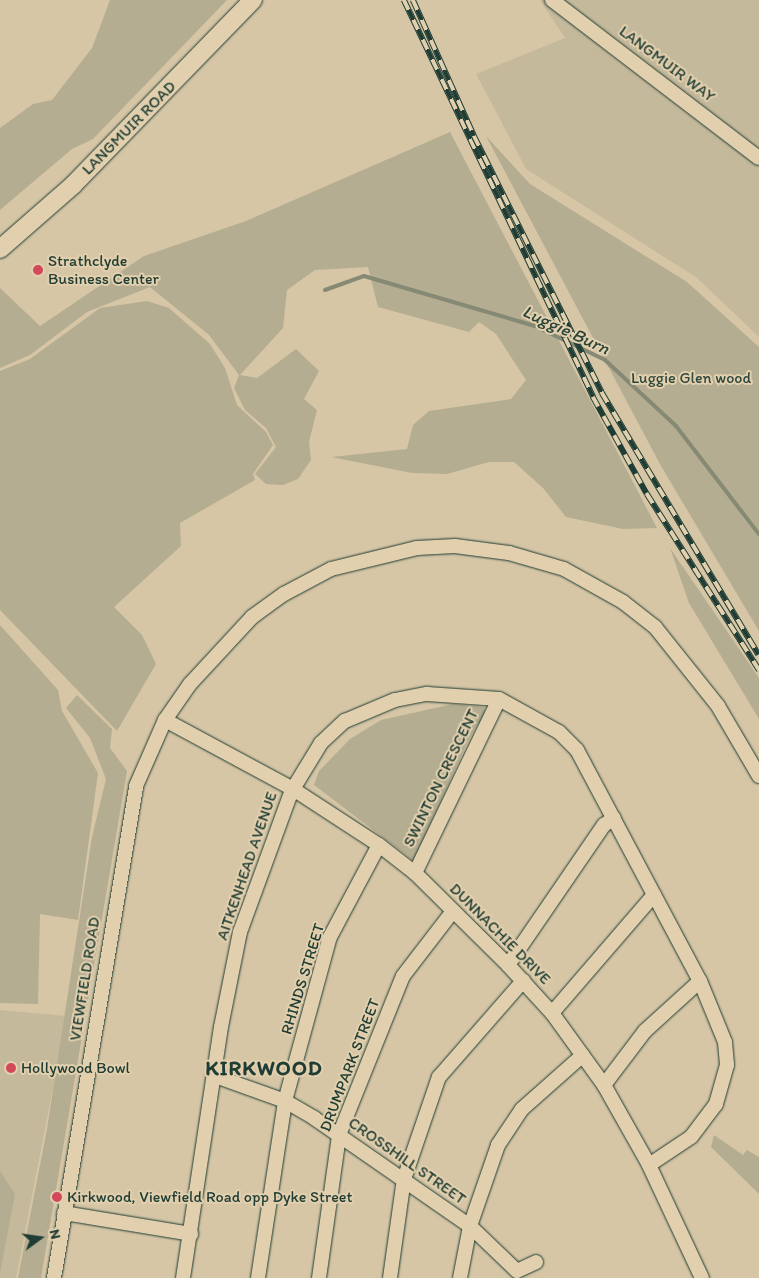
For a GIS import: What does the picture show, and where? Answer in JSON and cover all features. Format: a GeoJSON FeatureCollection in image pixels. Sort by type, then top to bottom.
{"type":"FeatureCollection","features":[{"type":"Feature","properties":{"kind":"main road","name":"LANGMUIR ROAD"},"geometry":{"type":"LineString","coordinates":[[0,249],[73,185],[253,0]]}},
{"type":"Feature","properties":{"kind":"street","name":"LANGMUIR WAY"},"geometry":{"type":"LineString","coordinates":[[552,0],[759,158]]}},
{"type":"Feature","properties":{"kind":"street","name":"VIEWFIELD ROAD"},"geometry":{"type":"LineString","coordinates":[[54,1278],[136,786],[165,720],[227,642],[284,594],[332,569],[377,555],[455,546],[537,560],[587,580],[623,602],[655,627],[678,653],[718,706],[759,776]]}},
{"type":"Feature","properties":{"kind":"street","name":"SWINTON CRESCENT"},"geometry":{"type":"LineString","coordinates":[[292,790],[321,743],[345,721],[367,710],[427,694],[499,699],[559,732],[577,750],[700,981],[725,1042],[722,1087],[712,1112],[691,1137],[649,1165]]}},
{"type":"Feature","properties":{"kind":"street","name":"SWINTON CRESCENT"},"geometry":{"type":"LineString","coordinates":[[415,873],[499,699]]}},
{"type":"Feature","properties":{"kind":"street","name":"DUNNACHIE DRIVE"},"geometry":{"type":"LineString","coordinates":[[165,720],[292,790],[379,845],[415,873],[508,965],[552,1013],[604,1085],[649,1165],[702,1278]]}},
{"type":"Feature","properties":{"kind":"street","name":"AITKENHEAD AVENUE"},"geometry":{"type":"LineString","coordinates":[[183,1278],[240,932],[292,790]]}},
{"type":"Feature","properties":{"kind":"street"},"geometry":{"type":"LineString","coordinates":[[508,965],[604,825],[614,818]]}},
{"type":"Feature","properties":{"kind":"street","name":"RHINDS STREET"},"geometry":{"type":"LineString","coordinates":[[258,1278],[285,1101],[330,937],[379,845]]}},
{"type":"Feature","properties":{"kind":"street"},"geometry":{"type":"LineString","coordinates":[[552,1013],[654,895]]}},
{"type":"Feature","properties":{"kind":"street","name":"DRUMPARK STREET"},"geometry":{"type":"LineString","coordinates":[[318,1278],[339,1135],[403,976],[453,911]]}},
{"type":"Feature","properties":{"kind":"street"},"geometry":{"type":"LineString","coordinates":[[390,1278],[404,1179],[439,1077],[523,981]]}},
{"type":"Feature","properties":{"kind":"street"},"geometry":{"type":"LineString","coordinates":[[604,1085],[645,1031],[700,981]]}},
{"type":"Feature","properties":{"kind":"street"},"geometry":{"type":"LineString","coordinates":[[460,1278],[470,1226],[503,1138],[522,1109],[583,1055]]}},
{"type":"Feature","properties":{"kind":"street","name":"CROSSHILL STREET"},"geometry":{"type":"LineString","coordinates":[[215,1076],[285,1101],[339,1135],[470,1226],[520,1275]]}},
{"type":"Feature","properties":{"kind":"street"},"geometry":{"type":"LineString","coordinates":[[64,1213],[191,1234]]}},
{"type":"Feature","properties":{"kind":"street"},"geometry":{"type":"LineString","coordinates":[[520,1275],[536,1262]]}},
{"type":"Feature","properties":{"kind":"shaded area"},"geometry":{"type":"Polygon","coordinates":[[[540,0],[759,0],[759,337],[697,278],[526,169],[476,74],[565,38],[540,0]]]}},
{"type":"Feature","properties":{"kind":"shaded area"},"geometry":{"type":"Polygon","coordinates":[[[0,1010],[67,1016],[16,1278],[0,1278],[0,1010]]]}},
{"type":"Feature","properties":{"kind":"green space"},"geometry":{"type":"Polygon","coordinates":[[[110,0],[227,0],[93,139],[72,149],[0,210],[0,128],[33,104],[52,100],[92,48],[110,0]]]}},
{"type":"Feature","properties":{"kind":"green space"},"geometry":{"type":"Polygon","coordinates":[[[450,132],[657,528],[623,529],[566,517],[543,488],[514,462],[489,462],[447,474],[412,473],[331,457],[407,449],[413,425],[429,411],[511,399],[526,380],[496,334],[479,322],[469,332],[378,307],[368,267],[315,270],[287,290],[283,328],[240,375],[257,378],[296,349],[319,371],[304,399],[317,410],[309,442],[311,460],[298,479],[283,485],[266,484],[255,474],[276,447],[266,428],[245,410],[234,388],[239,375],[209,335],[150,287],[87,312],[30,355],[0,368],[0,288],[40,326],[144,256],[246,221],[450,132]]]}},
{"type":"Feature","properties":{"kind":"green space","name":"Luggie Glen wood"},"geometry":{"type":"Polygon","coordinates":[[[486,136],[530,184],[687,282],[759,347],[759,631],[661,466],[486,136]]]}},
{"type":"Feature","properties":{"kind":"green space"},"geometry":{"type":"Polygon","coordinates":[[[147,301],[169,308],[210,344],[225,368],[237,405],[266,432],[273,445],[253,474],[255,480],[180,523],[181,546],[114,607],[142,635],[156,664],[117,731],[0,610],[0,371],[30,359],[100,308],[147,301]]]}},
{"type":"Feature","properties":{"kind":"green space"},"geometry":{"type":"Polygon","coordinates":[[[670,548],[759,678],[759,719],[689,603],[670,548]]]}},
{"type":"Feature","properties":{"kind":"green space"},"geometry":{"type":"Polygon","coordinates":[[[0,625],[58,690],[62,711],[98,773],[78,920],[40,914],[38,1004],[0,1003],[0,625]]]}},
{"type":"Feature","properties":{"kind":"green space"},"geometry":{"type":"Polygon","coordinates":[[[77,695],[112,729],[110,748],[127,771],[41,1278],[18,1278],[47,1129],[92,837],[106,779],[90,738],[66,708],[77,695]]]}},
{"type":"Feature","properties":{"kind":"green space"},"geometry":{"type":"Polygon","coordinates":[[[453,704],[484,707],[487,720],[477,725],[467,743],[414,861],[314,785],[319,771],[350,739],[381,720],[453,704]]]}},
{"type":"Feature","properties":{"kind":"green space"},"geometry":{"type":"Polygon","coordinates":[[[714,1135],[743,1155],[747,1150],[759,1157],[759,1194],[711,1147],[714,1135]]]}},
{"type":"Feature","properties":{"kind":"green space"},"geometry":{"type":"Polygon","coordinates":[[[0,1171],[15,1194],[0,1274],[0,1171]]]}},
{"type":"Feature","properties":{"kind":"waterway","name":"Luggie Burn"},"geometry":{"type":"LineString","coordinates":[[325,290],[364,276],[535,326],[605,360],[676,426],[759,534]]}},
{"type":"Feature","properties":{"kind":"railway"},"geometry":{"type":"LineString","coordinates":[[404,0],[593,397],[647,494],[759,670]]}},
{"type":"Feature","properties":{"kind":"railway"},"geometry":{"type":"LineString","coordinates":[[413,0],[474,136],[602,393],[759,655]]}},
{"type":"Feature","properties":{"kind":"place","name":"Strathclyde Business Center"},"geometry":{"type":"Point","coordinates":[38,270]}},
{"type":"Feature","properties":{"kind":"place","name":"Hollywood Bowl"},"geometry":{"type":"Point","coordinates":[11,1068]}},
{"type":"Feature","properties":{"kind":"place","name":"Kirkwood, Viewfield Road opp Dyke Street"},"geometry":{"type":"Point","coordinates":[57,1197]}},
{"type":"Feature","properties":{"kind":"district","name":"KIRKWOOD"},"geometry":{"type":"Point","coordinates":[264,1068]}}]}
